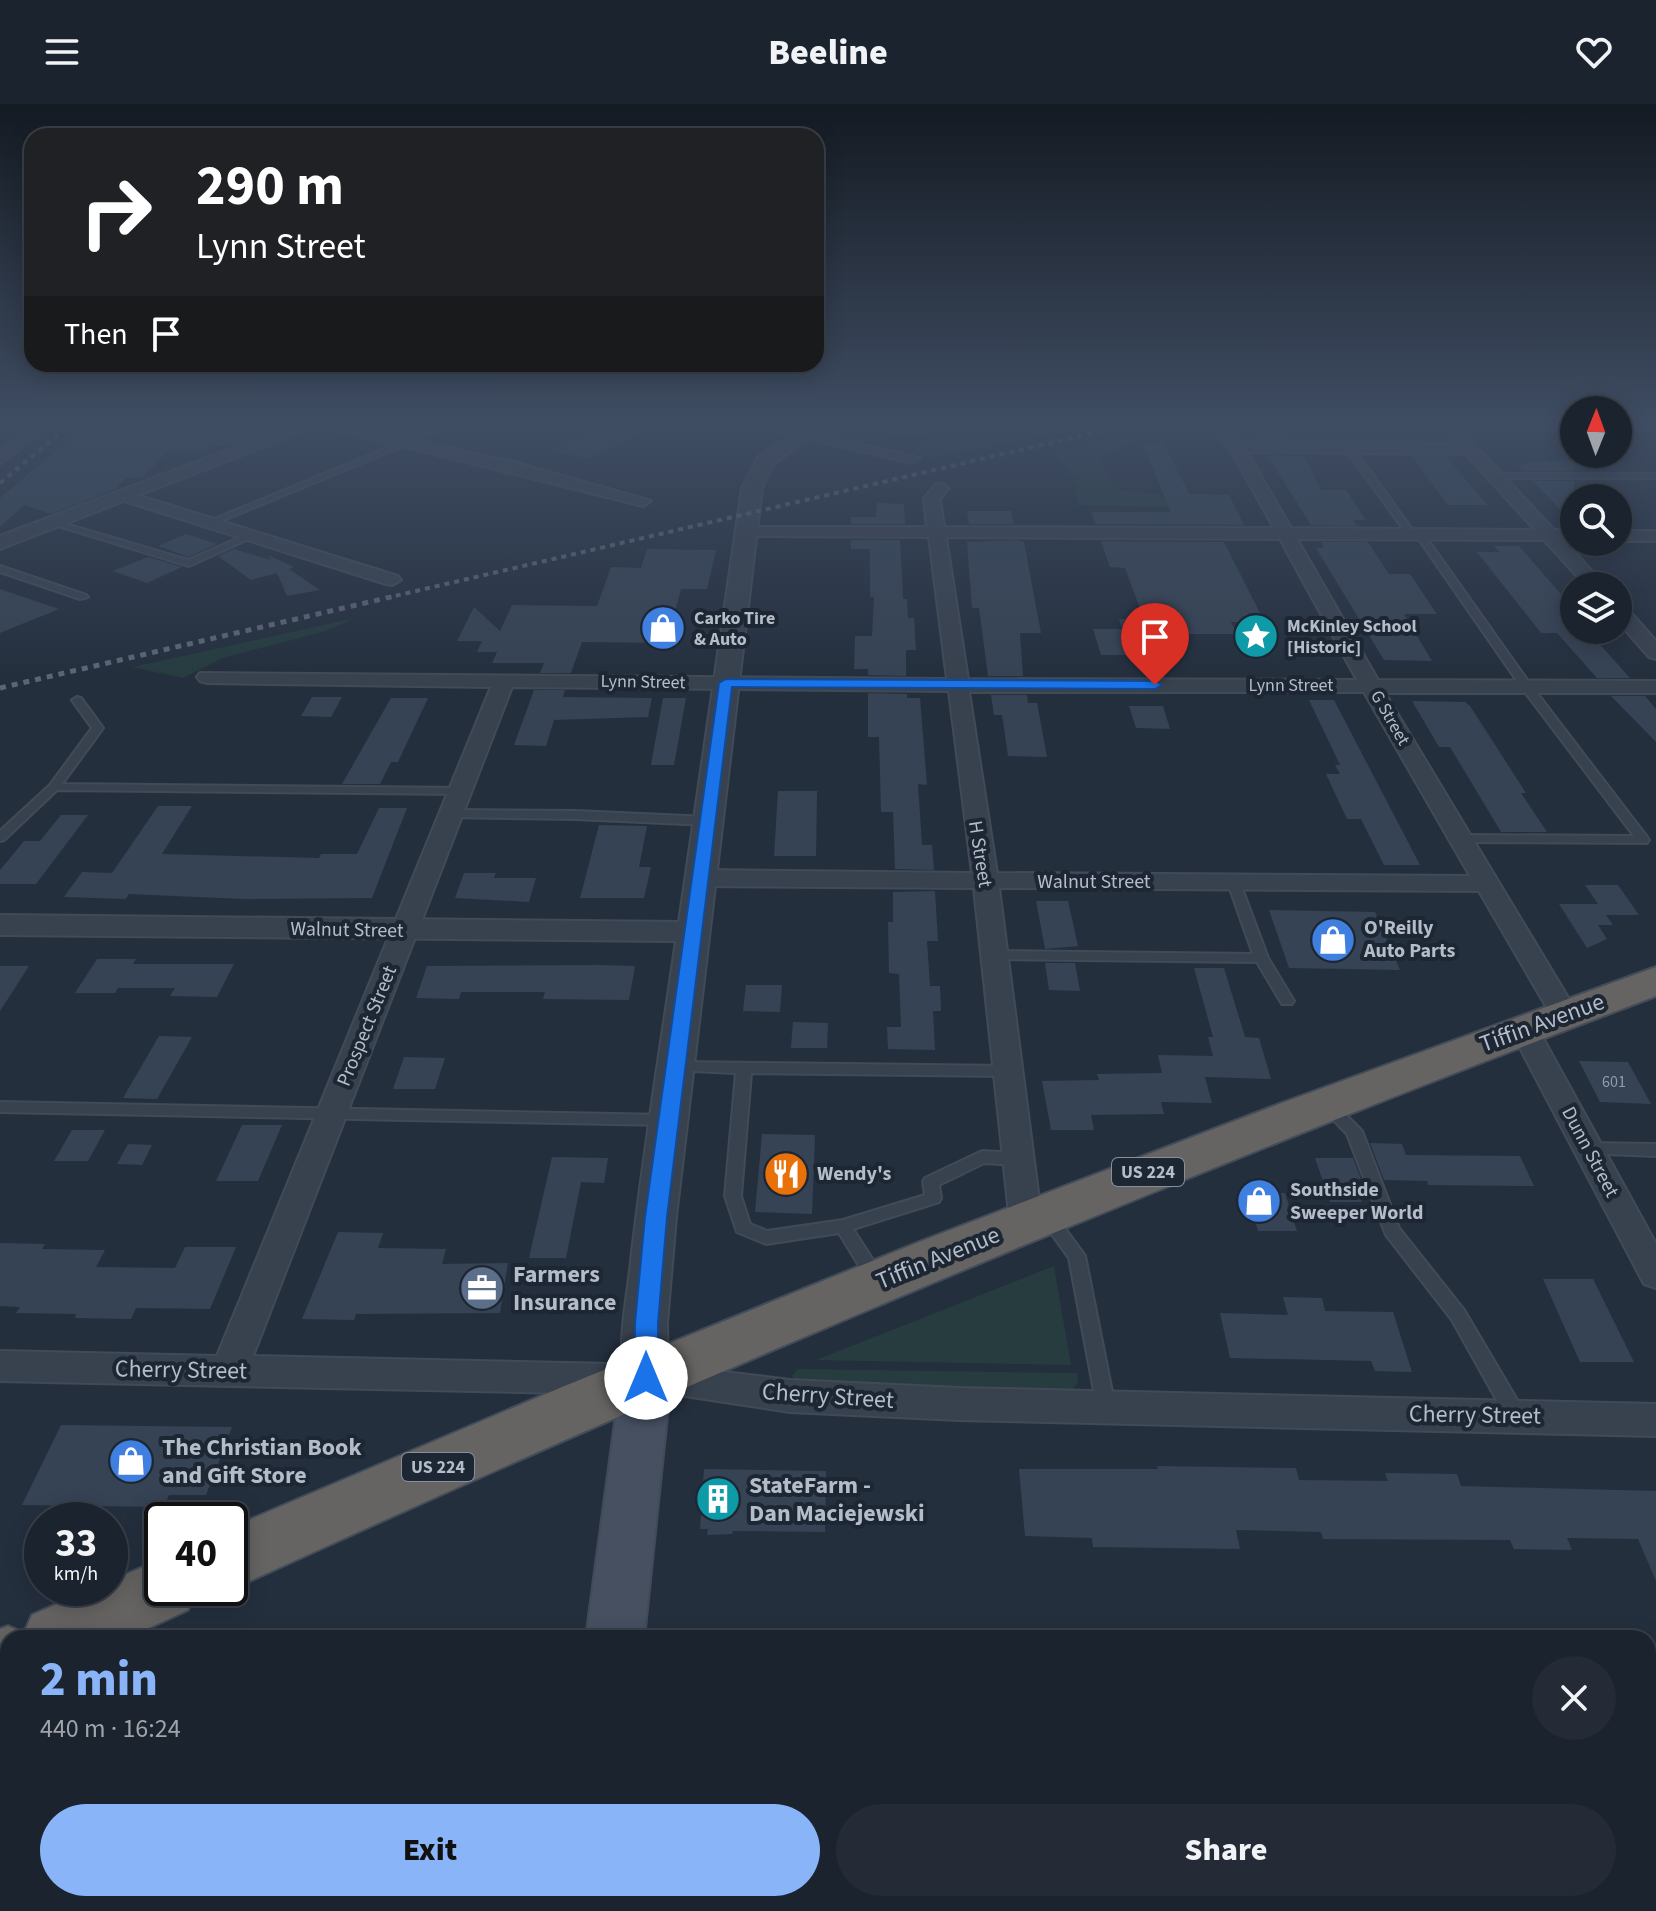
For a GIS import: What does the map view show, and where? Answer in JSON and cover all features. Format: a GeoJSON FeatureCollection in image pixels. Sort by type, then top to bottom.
{"type":"FeatureCollection","features":[{"type":"Feature","properties":{"kind":"highway","name":"Tiffin Avenue"},"geometry":{"type":"LineString","coordinates":[[248,1551],[646,1378],[1036,1218],[1325,1103],[1656,981]]}},
{"type":"Feature","properties":{"kind":"highway"},"geometry":{"type":"LineString","coordinates":[[73,1630],[144,1598]]}},
{"type":"Feature","properties":{"kind":"main road"},"geometry":{"type":"LineString","coordinates":[[616,1630],[646,1378]]}},
{"type":"Feature","properties":{"kind":"street"},"geometry":{"type":"LineString","coordinates":[[0,543],[97,506]]}},
{"type":"Feature","properties":{"kind":"street"},"geometry":{"type":"LineString","coordinates":[[159,506],[392,580]]}},
{"type":"Feature","properties":{"kind":"street"},"geometry":{"type":"LineString","coordinates":[[646,1378],[646,1323],[668,1120],[751,506]]}},
{"type":"Feature","properties":{"kind":"street","name":"H Street"},"geometry":{"type":"LineString","coordinates":[[933,506],[985,881],[1019,1159],[1036,1218]]}},
{"type":"Feature","properties":{"kind":"street","name":"G Street"},"geometry":{"type":"LineString","coordinates":[[1270,506],[1488,884],[1544,1022]]}},
{"type":"Feature","properties":{"kind":"street"},"geometry":{"type":"LineString","coordinates":[[1523,506],[1583,572]]}},
{"type":"Feature","properties":{"kind":"street"},"geometry":{"type":"LineString","coordinates":[[746,531],[1560,535]]}},
{"type":"Feature","properties":{"kind":"street"},"geometry":{"type":"LineString","coordinates":[[1632,536],[1656,536]]}},
{"type":"Feature","properties":{"kind":"street"},"geometry":{"type":"LineString","coordinates":[[1632,626],[1656,653]]}},
{"type":"Feature","properties":{"kind":"street","name":"Lynn Street"},"geometry":{"type":"LineString","coordinates":[[207,677],[958,685],[1656,687]]}},
{"type":"Feature","properties":{"kind":"street","name":"Prospect Street"},"geometry":{"type":"LineString","coordinates":[[229,1371],[504,680]]}},
{"type":"Feature","properties":{"kind":"street","name":"Walnut Street"},"geometry":{"type":"LineString","coordinates":[[701,878],[1488,884]]}},
{"type":"Feature","properties":{"kind":"street","name":"Walnut Street"},"geometry":{"type":"LineString","coordinates":[[0,925],[695,932]]}},
{"type":"Feature","properties":{"kind":"street","name":"Dunn Street"},"geometry":{"type":"LineString","coordinates":[[1544,1022],[1588,1149],[1656,1275]]}},
{"type":"Feature","properties":{"kind":"street","name":"Cherry Street"},"geometry":{"type":"LineString","coordinates":[[0,1366],[581,1381],[646,1378],[790,1396],[1656,1420]]}},
{"type":"Feature","properties":{"kind":"lane"},"geometry":{"type":"LineString","coordinates":[[211,522],[249,506]]}},
{"type":"Feature","properties":{"kind":"lane"},"geometry":{"type":"LineString","coordinates":[[1394,506],[1643,840],[1461,839]]}},
{"type":"Feature","properties":{"kind":"lane"},"geometry":{"type":"LineString","coordinates":[[55,522],[189,563],[253,535]]}},
{"type":"Feature","properties":{"kind":"lane"},"geometry":{"type":"LineString","coordinates":[[0,569],[83,597]]}},
{"type":"Feature","properties":{"kind":"lane"},"geometry":{"type":"LineString","coordinates":[[0,837],[54,787],[98,728],[77,700]]}},
{"type":"Feature","properties":{"kind":"lane"},"geometry":{"type":"LineString","coordinates":[[54,787],[456,802],[576,815],[708,821]]}},
{"type":"Feature","properties":{"kind":"lane"},"geometry":{"type":"LineString","coordinates":[[1234,883],[1261,958],[1287,1001]]}},
{"type":"Feature","properties":{"kind":"lane"},"geometry":{"type":"LineString","coordinates":[[994,955],[1261,958]]}},
{"type":"Feature","properties":{"kind":"lane"},"geometry":{"type":"LineString","coordinates":[[675,1067],[1008,1071]]}},
{"type":"Feature","properties":{"kind":"lane"},"geometry":{"type":"LineString","coordinates":[[744,1068],[733,1196],[743,1228],[766,1238],[843,1226],[933,1198],[931,1182],[982,1157],[1019,1159]]}},
{"type":"Feature","properties":{"kind":"lane"},"geometry":{"type":"LineString","coordinates":[[1325,1103],[1354,1131],[1392,1231],[1458,1315],[1516,1416]]}},
{"type":"Feature","properties":{"kind":"lane"},"geometry":{"type":"LineString","coordinates":[[0,1107],[668,1120]]}},
{"type":"Feature","properties":{"kind":"lane"},"geometry":{"type":"LineString","coordinates":[[1588,1149],[1656,1150]]}},
{"type":"Feature","properties":{"kind":"lane"},"geometry":{"type":"LineString","coordinates":[[1036,1218],[1077,1256],[1106,1407]]}},
{"type":"Feature","properties":{"kind":"lane"},"geometry":{"type":"LineString","coordinates":[[843,1226],[879,1283]]}},
{"type":"Feature","properties":{"kind":"green space"},"geometry":{"type":"Polygon","coordinates":[[[356,618],[322,632],[223,658],[183,678],[132,667],[356,618]]]}},
{"type":"Feature","properties":{"kind":"green space"},"geometry":{"type":"Polygon","coordinates":[[[1054,1266],[1071,1365],[816,1360],[1054,1266]]]}},
{"type":"Feature","properties":{"kind":"green space"},"geometry":{"type":"Polygon","coordinates":[[[798,1369],[1077,1373],[1078,1383],[1071,1392],[796,1382],[792,1376],[798,1369]]]}},
{"type":"Feature","properties":{"kind":"building"},"geometry":{"type":"Polygon","coordinates":[[[0,506],[23,506],[0,527],[0,506]]]}},
{"type":"Feature","properties":{"kind":"building"},"geometry":{"type":"Polygon","coordinates":[[[28,506],[71,506],[51,514],[28,506]]]}},
{"type":"Feature","properties":{"kind":"building"},"geometry":{"type":"Polygon","coordinates":[[[877,506],[904,506],[905,524],[851,524],[851,517],[876,517],[877,506]]]}},
{"type":"Feature","properties":{"kind":"building"},"geometry":{"type":"Polygon","coordinates":[[[1169,506],[1235,506],[1244,525],[1096,524],[1091,512],[1171,512],[1169,506]]]}},
{"type":"Feature","properties":{"kind":"building"},"geometry":{"type":"Polygon","coordinates":[[[1299,506],[1357,506],[1366,520],[1353,520],[1357,526],[1311,525],[1299,506]]]}},
{"type":"Feature","properties":{"kind":"building"},"geometry":{"type":"Polygon","coordinates":[[[967,511],[1011,511],[1014,524],[969,524],[967,511]]]}},
{"type":"Feature","properties":{"kind":"building"},"geometry":{"type":"Polygon","coordinates":[[[186,534],[217,544],[188,557],[158,546],[186,534]]]}},
{"type":"Feature","properties":{"kind":"building"},"geometry":{"type":"Polygon","coordinates":[[[851,540],[900,540],[903,599],[907,599],[908,618],[914,618],[916,650],[906,650],[906,676],[868,675],[868,669],[854,669],[855,636],[872,636],[874,597],[870,597],[870,549],[851,549],[851,540]]]}},
{"type":"Feature","properties":{"kind":"building"},"geometry":{"type":"Polygon","coordinates":[[[1101,541],[1224,542],[1260,613],[1248,613],[1252,622],[1231,622],[1237,634],[1168,634],[1171,643],[1146,643],[1150,655],[1101,655],[1093,629],[1122,629],[1119,619],[1144,619],[1125,568],[1110,567],[1101,541]]]}},
{"type":"Feature","properties":{"kind":"building"},"geometry":{"type":"Polygon","coordinates":[[[967,542],[1024,542],[1041,633],[1020,633],[1023,676],[988,676],[979,608],[972,608],[967,542]]]}},
{"type":"Feature","properties":{"kind":"building"},"geometry":{"type":"Polygon","coordinates":[[[1321,542],[1368,542],[1389,574],[1410,574],[1437,614],[1404,614],[1432,661],[1384,660],[1316,548],[1324,548],[1321,542]]]}},
{"type":"Feature","properties":{"kind":"building"},"geometry":{"type":"Polygon","coordinates":[[[1494,546],[1519,546],[1560,593],[1560,636],[1557,633],[1541,633],[1477,552],[1499,552],[1494,546]]]}},
{"type":"Feature","properties":{"kind":"building"},"geometry":{"type":"Polygon","coordinates":[[[234,549],[271,560],[268,555],[294,567],[289,569],[320,590],[287,596],[277,573],[251,580],[218,556],[234,549]]]}},
{"type":"Feature","properties":{"kind":"building"},"geometry":{"type":"Polygon","coordinates":[[[647,549],[716,550],[707,589],[681,589],[667,643],[582,642],[571,673],[540,673],[544,663],[492,663],[497,652],[477,652],[482,641],[457,641],[474,607],[500,631],[512,605],[597,606],[611,567],[641,568],[647,549]]]}},
{"type":"Feature","properties":{"kind":"building"},"geometry":{"type":"Polygon","coordinates":[[[148,557],[182,567],[147,583],[113,571],[148,557]]]}},
{"type":"Feature","properties":{"kind":"building"},"geometry":{"type":"Polygon","coordinates":[[[0,589],[59,609],[0,633],[0,589]]]}},
{"type":"Feature","properties":{"kind":"building"},"geometry":{"type":"Polygon","coordinates":[[[1567,644],[1600,644],[1630,678],[1597,678],[1567,644]]]}},
{"type":"Feature","properties":{"kind":"building"},"geometry":{"type":"Polygon","coordinates":[[[534,690],[565,690],[563,697],[652,698],[648,717],[554,720],[546,746],[514,745],[534,690]]]}},
{"type":"Feature","properties":{"kind":"building"},"geometry":{"type":"Polygon","coordinates":[[[868,693],[907,694],[907,698],[920,698],[927,785],[918,784],[922,845],[932,845],[934,870],[895,869],[893,812],[881,812],[879,737],[868,737],[868,693]]]}},
{"type":"Feature","properties":{"kind":"building"},"geometry":{"type":"Polygon","coordinates":[[[991,695],[1027,695],[1028,703],[1037,703],[1047,757],[1008,756],[1002,715],[994,715],[991,695]]]}},
{"type":"Feature","properties":{"kind":"building"},"geometry":{"type":"Polygon","coordinates":[[[1611,696],[1645,696],[1656,709],[1656,742],[1611,696]]]}},
{"type":"Feature","properties":{"kind":"building"},"geometry":{"type":"Polygon","coordinates":[[[312,697],[342,697],[331,717],[301,716],[312,697]]]}},
{"type":"Feature","properties":{"kind":"building"},"geometry":{"type":"Polygon","coordinates":[[[391,698],[428,698],[398,762],[391,762],[380,784],[342,784],[391,698]]]}},
{"type":"Feature","properties":{"kind":"building"},"geometry":{"type":"Polygon","coordinates":[[[663,698],[686,698],[674,765],[651,765],[663,698]]]}},
{"type":"Feature","properties":{"kind":"building"},"geometry":{"type":"Polygon","coordinates":[[[1309,700],[1334,700],[1420,865],[1384,865],[1361,819],[1347,819],[1326,774],[1340,774],[1335,765],[1340,765],[1309,700]]]}},
{"type":"Feature","properties":{"kind":"building"},"geometry":{"type":"Polygon","coordinates":[[[1412,701],[1465,702],[1470,706],[1526,793],[1521,793],[1547,832],[1501,832],[1450,747],[1439,747],[1412,701]]]}},
{"type":"Feature","properties":{"kind":"building"},"geometry":{"type":"Polygon","coordinates":[[[1129,706],[1163,706],[1170,729],[1136,728],[1129,706]]]}},
{"type":"Feature","properties":{"kind":"building"},"geometry":{"type":"Polygon","coordinates":[[[778,791],[817,791],[816,856],[774,856],[778,791]]]}},
{"type":"Feature","properties":{"kind":"building"},"geometry":{"type":"Polygon","coordinates":[[[158,806],[192,806],[162,854],[319,858],[321,854],[357,854],[379,808],[407,808],[372,898],[243,899],[129,894],[126,899],[64,897],[82,872],[112,873],[158,806]]]}},
{"type":"Feature","properties":{"kind":"building"},"geometry":{"type":"Polygon","coordinates":[[[61,815],[88,815],[36,884],[0,884],[0,870],[24,841],[40,841],[61,815]]]}},
{"type":"Feature","properties":{"kind":"building"},"geometry":{"type":"Polygon","coordinates":[[[599,825],[647,826],[639,867],[651,867],[644,898],[580,898],[599,825]]]}},
{"type":"Feature","properties":{"kind":"building"},"geometry":{"type":"Polygon","coordinates":[[[464,873],[496,873],[494,878],[536,878],[529,902],[455,898],[464,873]]]}},
{"type":"Feature","properties":{"kind":"building"},"geometry":{"type":"Polygon","coordinates":[[[1585,885],[1618,885],[1639,915],[1606,915],[1613,925],[1598,925],[1607,939],[1587,948],[1559,904],[1598,904],[1585,885]]]}},
{"type":"Feature","properties":{"kind":"building"},"geometry":{"type":"Polygon","coordinates":[[[935,891],[938,941],[927,941],[930,986],[940,986],[941,1011],[933,1011],[935,1050],[888,1049],[887,1027],[901,1027],[899,974],[889,973],[888,922],[893,922],[893,892],[935,891]]]}},
{"type":"Feature","properties":{"kind":"building"},"geometry":{"type":"Polygon","coordinates":[[[1036,901],[1068,901],[1078,946],[1045,949],[1036,901]]]}},
{"type":"Feature","properties":{"kind":"building","name":"O'Reilly Auto Parts"},"geometry":{"type":"Polygon","coordinates":[[[1269,910],[1375,912],[1400,970],[1289,968],[1269,910]]]}},
{"type":"Feature","properties":{"kind":"building"},"geometry":{"type":"Polygon","coordinates":[[[97,959],[136,959],[133,964],[234,964],[217,997],[170,996],[175,988],[118,988],[115,993],[75,993],[97,959]]]}},
{"type":"Feature","properties":{"kind":"building"},"geometry":{"type":"Polygon","coordinates":[[[1045,963],[1075,963],[1080,991],[1049,990],[1045,963]]]}},
{"type":"Feature","properties":{"kind":"building"},"geometry":{"type":"Polygon","coordinates":[[[0,966],[29,966],[0,1011],[0,966]]]}},
{"type":"Feature","properties":{"kind":"building"},"geometry":{"type":"Polygon","coordinates":[[[427,966],[635,966],[629,1000],[543,999],[545,992],[461,992],[459,999],[416,998],[427,966]]]}},
{"type":"Feature","properties":{"kind":"building"},"geometry":{"type":"Polygon","coordinates":[[[1194,968],[1224,968],[1245,1037],[1259,1038],[1271,1079],[1205,1077],[1212,1103],[1161,1102],[1164,1114],[1091,1115],[1094,1130],[1051,1130],[1042,1081],[1099,1080],[1097,1074],[1162,1073],[1158,1055],[1213,1056],[1208,1037],[1213,1037],[1194,968]]]}},
{"type":"Feature","properties":{"kind":"building"},"geometry":{"type":"Polygon","coordinates":[[[746,985],[782,985],[780,1012],[743,1011],[746,985]]]}},
{"type":"Feature","properties":{"kind":"building"},"geometry":{"type":"Polygon","coordinates":[[[793,1022],[828,1023],[827,1048],[791,1048],[793,1022]]]}},
{"type":"Feature","properties":{"kind":"building"},"geometry":{"type":"Polygon","coordinates":[[[159,1036],[192,1037],[157,1099],[123,1098],[159,1036]]]}},
{"type":"Feature","properties":{"kind":"building"},"geometry":{"type":"Polygon","coordinates":[[[404,1057],[445,1058],[435,1089],[393,1089],[404,1057]]]}},
{"type":"Feature","properties":{"kind":"building"},"geometry":{"type":"Polygon","coordinates":[[[1579,1061],[1628,1062],[1651,1104],[1600,1102],[1579,1061]]]}},
{"type":"Feature","properties":{"kind":"building"},"geometry":{"type":"Polygon","coordinates":[[[242,1125],[282,1125],[258,1181],[216,1181],[242,1125]]]}},
{"type":"Feature","properties":{"kind":"building"},"geometry":{"type":"Polygon","coordinates":[[[72,1130],[105,1130],[88,1161],[54,1161],[72,1130]]]}},
{"type":"Feature","properties":{"kind":"building","name":"Wendy's"},"geometry":{"type":"Polygon","coordinates":[[[762,1134],[815,1135],[812,1214],[755,1212],[762,1134]]]}},
{"type":"Feature","properties":{"kind":"building"},"geometry":{"type":"Polygon","coordinates":[[[1370,1143],[1402,1144],[1406,1155],[1520,1156],[1534,1186],[1428,1185],[1427,1181],[1384,1180],[1370,1143]]]}},
{"type":"Feature","properties":{"kind":"building"},"geometry":{"type":"Polygon","coordinates":[[[128,1144],[152,1145],[142,1165],[117,1164],[128,1144]]]}},
{"type":"Feature","properties":{"kind":"building"},"geometry":{"type":"Polygon","coordinates":[[[552,1157],[608,1158],[604,1183],[581,1182],[566,1258],[529,1258],[552,1157]]]}},
{"type":"Feature","properties":{"kind":"building"},"geometry":{"type":"Polygon","coordinates":[[[1315,1158],[1353,1158],[1361,1179],[1353,1179],[1362,1202],[1330,1202],[1315,1158]]]}},
{"type":"Feature","properties":{"kind":"building"},"geometry":{"type":"Polygon","coordinates":[[[1247,1193],[1285,1193],[1297,1231],[1258,1231],[1247,1193]]]}},
{"type":"Feature","properties":{"kind":"building"},"geometry":{"type":"Polygon","coordinates":[[[338,1232],[383,1233],[378,1248],[446,1249],[442,1264],[508,1263],[500,1313],[356,1314],[354,1320],[302,1319],[338,1232]]]}},
{"type":"Feature","properties":{"kind":"building"},"geometry":{"type":"Polygon","coordinates":[[[0,1243],[45,1244],[42,1249],[105,1250],[96,1267],[175,1268],[185,1247],[236,1247],[210,1309],[136,1308],[131,1319],[16,1313],[20,1307],[0,1306],[0,1243]]]}},
{"type":"Feature","properties":{"kind":"building"},"geometry":{"type":"Polygon","coordinates":[[[1543,1279],[1593,1279],[1634,1362],[1580,1362],[1543,1279]]]}},
{"type":"Feature","properties":{"kind":"building"},"geometry":{"type":"Polygon","coordinates":[[[1283,1297],[1322,1298],[1325,1311],[1393,1312],[1412,1372],[1375,1371],[1371,1361],[1230,1358],[1220,1313],[1288,1315],[1283,1297]]]}},
{"type":"Feature","properties":{"kind":"building","name":"The Christian Book and Gift Store"},"geometry":{"type":"Polygon","coordinates":[[[61,1425],[232,1427],[206,1495],[169,1495],[166,1502],[144,1502],[144,1507],[128,1506],[128,1502],[24,1502],[22,1505],[61,1425]]]}},
{"type":"Feature","properties":{"kind":"building"},"geometry":{"type":"Polygon","coordinates":[[[1157,1466],[1296,1468],[1299,1480],[1388,1481],[1385,1473],[1457,1474],[1461,1486],[1656,1491],[1656,1581],[1638,1539],[1567,1538],[1572,1550],[1514,1549],[1510,1540],[1323,1539],[1321,1532],[1236,1530],[1240,1549],[1093,1547],[1092,1538],[1025,1536],[1019,1469],[1158,1469],[1157,1466]]]}},
{"type":"Feature","properties":{"kind":"building"},"geometry":{"type":"Polygon","coordinates":[[[704,1469],[826,1471],[825,1532],[733,1531],[732,1534],[707,1535],[708,1529],[700,1529],[704,1469]]]}},
{"type":"Feature","properties":{"kind":"railway"},"geometry":{"type":"LineString","coordinates":[[386,598],[779,506]]}},
{"type":"Feature","properties":{"kind":"railway"},"geometry":{"type":"LineString","coordinates":[[0,688],[395,596]]}},
{"type":"Feature","properties":{"kind":"place","name":"Carko Tire & Auto"},"geometry":{"type":"Point","coordinates":[663,628]}},
{"type":"Feature","properties":{"kind":"place","name":"McKinley School [Historic]"},"geometry":{"type":"Point","coordinates":[1256,636]}},
{"type":"Feature","properties":{"kind":"place","name":"O'Reilly Auto Parts"},"geometry":{"type":"Point","coordinates":[1333,940]}},
{"type":"Feature","properties":{"kind":"place","name":"Wendy's"},"geometry":{"type":"Point","coordinates":[786,1174]}},
{"type":"Feature","properties":{"kind":"place","name":"Southside Sweeper World"},"geometry":{"type":"Point","coordinates":[1259,1201]}},
{"type":"Feature","properties":{"kind":"place","name":"Farmers Insurance"},"geometry":{"type":"Point","coordinates":[482,1288]}},
{"type":"Feature","properties":{"kind":"place","name":"The Christian Book and Gift Store"},"geometry":{"type":"Point","coordinates":[131,1461]}},
{"type":"Feature","properties":{"kind":"place","name":"StateFarm - Dan Maciejewski"},"geometry":{"type":"Point","coordinates":[718,1499]}},
{"type":"Feature","properties":{"kind":"route"},"geometry":{"type":"LineString","coordinates":[[646,1378],[646,1323],[656,1217],[726,683],[1155,685]]}}]}
